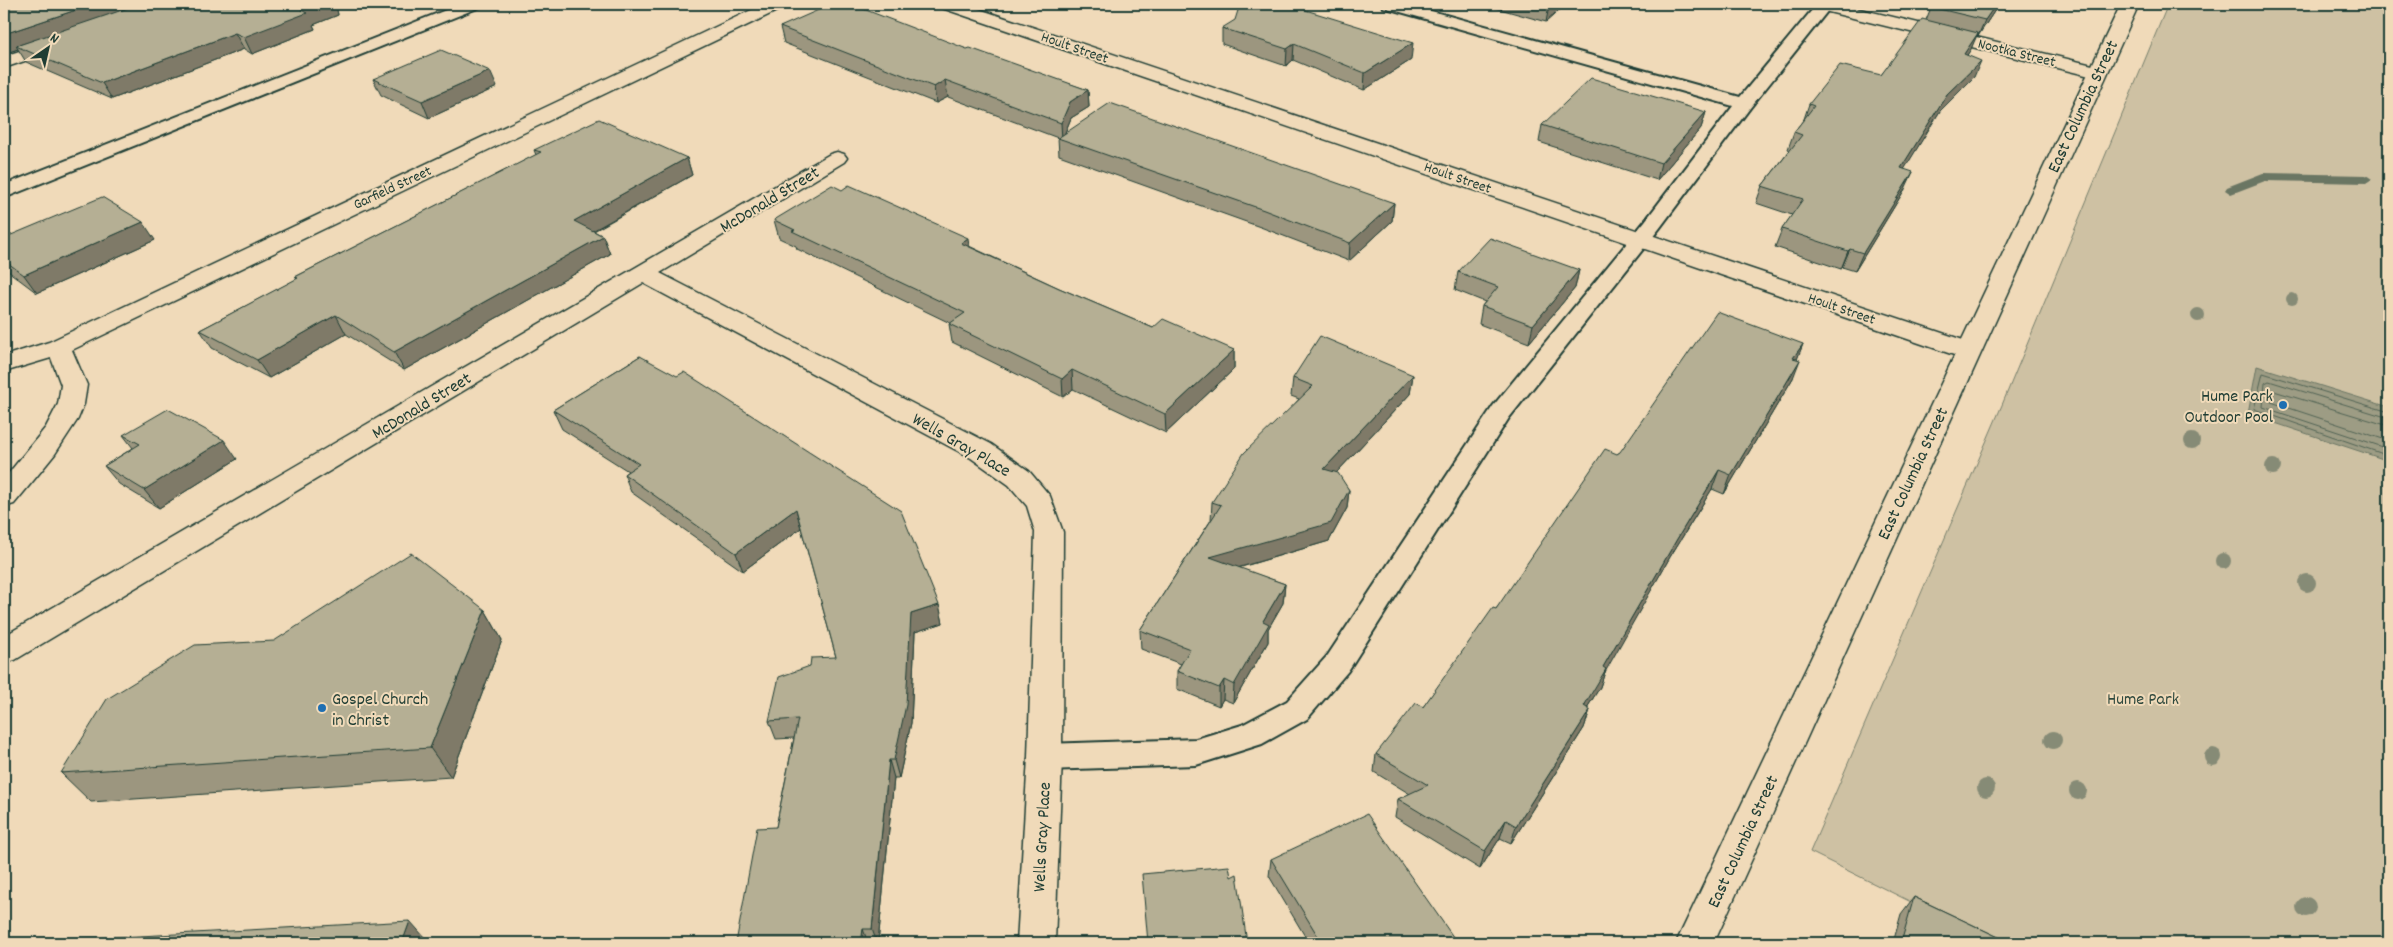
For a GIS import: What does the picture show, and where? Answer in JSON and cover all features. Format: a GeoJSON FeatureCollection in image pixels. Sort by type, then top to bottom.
{"type":"FeatureCollection","features":[{"type":"Feature","properties":{"kind":"street","name":"Garfield Street"},"geometry":{"type":"LineString","coordinates":[[4,364],[58,347],[777,4]]}},
{"type":"Feature","properties":{"kind":"street","name":"Hoult Street"},"geometry":{"type":"LineString","coordinates":[[948,4],[1969,351]]}},
{"type":"Feature","properties":{"kind":"street","name":"Nootka Street"},"geometry":{"type":"LineString","coordinates":[[1822,4],[2098,72]]}},
{"type":"Feature","properties":{"kind":"street","name":"East Columbia Street"},"geometry":{"type":"LineString","coordinates":[[1695,943],[2130,4]]}},
{"type":"Feature","properties":{"kind":"street"},"geometry":{"type":"LineString","coordinates":[[4,62],[69,40]]}},
{"type":"Feature","properties":{"kind":"street","name":"McDonald Street"},"geometry":{"type":"LineString","coordinates":[[4,651],[644,274],[837,158]]}},
{"type":"Feature","properties":{"kind":"street","name":"Wells Gray Place"},"geometry":{"type":"LineString","coordinates":[[644,274],[981,451],[1019,478],[1040,503],[1048,532],[1044,757],[1036,943]]}},
{"type":"Feature","properties":{"kind":"street"},"geometry":{"type":"LineString","coordinates":[[4,497],[60,426],[69,406],[74,389],[58,347]]}},
{"type":"Feature","properties":{"kind":"lane"},"geometry":{"type":"LineString","coordinates":[[4,192],[474,4]]}},
{"type":"Feature","properties":{"kind":"lane"},"geometry":{"type":"LineString","coordinates":[[1389,4],[1744,104]]}},
{"type":"Feature","properties":{"kind":"lane"},"geometry":{"type":"LineString","coordinates":[[1044,757],[1196,752],[1251,735],[1297,710],[1338,663],[1501,412],[1641,239],[1822,4]]}},
{"type":"Feature","properties":{"kind":"green space","name":"Hume Park"},"geometry":{"type":"Polygon","coordinates":[[[2168,4],[2389,4],[2389,943],[1994,943],[1810,852],[2002,405],[2168,4]]]}},
{"type":"Feature","properties":{"kind":"water"},"geometry":{"type":"Polygon","coordinates":[[[2257,366],[2389,407],[2389,461],[2248,414],[2257,366]]]}},
{"type":"Feature","properties":{"kind":"building"},"geometry":{"type":"Polygon","coordinates":[[[4,4],[94,4],[4,34],[4,4]]]}},
{"type":"Feature","properties":{"kind":"building"},"geometry":{"type":"Polygon","coordinates":[[[140,4],[318,4],[301,10],[307,13],[244,37],[235,33],[102,83],[16,46],[140,4]]]}},
{"type":"Feature","properties":{"kind":"building"},"geometry":{"type":"Polygon","coordinates":[[[832,4],[845,9],[853,5],[967,49],[970,48],[1088,90],[1070,102],[1061,123],[945,80],[934,87],[780,27],[832,4]]]}},
{"type":"Feature","properties":{"kind":"building"},"geometry":{"type":"Polygon","coordinates":[[[1240,4],[1286,4],[1413,43],[1365,73],[1294,44],[1287,49],[1222,28],[1235,20],[1240,4]]]}},
{"type":"Feature","properties":{"kind":"building"},"geometry":{"type":"Polygon","coordinates":[[[1934,4],[1996,4],[1985,20],[1931,7],[1934,4]]]}},
{"type":"Feature","properties":{"kind":"building"},"geometry":{"type":"Polygon","coordinates":[[[1922,19],[1978,33],[1964,54],[1981,61],[1947,94],[1901,168],[1913,172],[1863,253],[1850,249],[1848,251],[1782,229],[1803,199],[1762,186],[1802,135],[1794,132],[1814,106],[1809,104],[1840,65],[1881,75],[1922,19]]]}},
{"type":"Feature","properties":{"kind":"building"},"geometry":{"type":"Polygon","coordinates":[[[441,50],[490,71],[422,101],[373,79],[441,50]]]}},
{"type":"Feature","properties":{"kind":"building"},"geometry":{"type":"Polygon","coordinates":[[[1591,78],[1706,112],[1661,163],[1542,125],[1591,78]]]}},
{"type":"Feature","properties":{"kind":"building"},"geometry":{"type":"Polygon","coordinates":[[[1110,103],[1394,203],[1350,243],[1264,210],[1058,138],[1110,103]]]}},
{"type":"Feature","properties":{"kind":"building"},"geometry":{"type":"Polygon","coordinates":[[[599,119],[687,158],[574,221],[603,236],[394,352],[336,315],[257,360],[200,330],[298,278],[295,277],[541,152],[534,150],[599,119]]]}},
{"type":"Feature","properties":{"kind":"building"},"geometry":{"type":"Polygon","coordinates":[[[832,185],[842,190],[849,185],[968,238],[961,243],[1153,328],[1163,319],[1234,350],[1165,414],[1072,370],[1062,379],[949,324],[965,313],[792,231],[795,230],[774,220],[832,185]]]}},
{"type":"Feature","properties":{"kind":"building"},"geometry":{"type":"Polygon","coordinates":[[[102,197],[143,222],[24,275],[4,260],[4,238],[102,197]]]}},
{"type":"Feature","properties":{"kind":"building"},"geometry":{"type":"Polygon","coordinates":[[[1490,238],[1579,270],[1533,325],[1482,306],[1498,287],[1458,272],[1490,238]]]}},
{"type":"Feature","properties":{"kind":"building"},"geometry":{"type":"Polygon","coordinates":[[[1717,312],[1803,344],[1793,358],[1800,360],[1731,475],[1719,470],[1603,667],[1606,669],[1584,706],[1590,710],[1516,826],[1506,820],[1485,851],[1398,799],[1428,785],[1376,754],[1416,703],[1423,707],[1493,608],[1496,609],[1605,449],[1617,454],[1620,452],[1717,312]]]}},
{"type":"Feature","properties":{"kind":"building"},"geometry":{"type":"Polygon","coordinates":[[[1320,336],[1413,375],[1324,469],[1338,473],[1349,490],[1331,523],[1210,557],[1285,584],[1263,621],[1269,624],[1234,685],[1224,680],[1219,688],[1177,671],[1190,649],[1140,630],[1221,505],[1212,502],[1244,453],[1313,386],[1293,378],[1320,336]]]}},
{"type":"Feature","properties":{"kind":"building"},"geometry":{"type":"Polygon","coordinates":[[[640,356],[677,376],[684,372],[901,511],[939,605],[911,614],[906,705],[894,760],[889,760],[872,929],[863,929],[861,943],[736,943],[757,828],[776,827],[798,719],[769,721],[779,677],[810,666],[811,658],[836,657],[796,509],[736,553],[624,474],[639,464],[553,410],[640,356]]]}},
{"type":"Feature","properties":{"kind":"building"},"geometry":{"type":"Polygon","coordinates":[[[168,409],[224,440],[144,490],[104,466],[140,444],[123,435],[168,409]]]}},
{"type":"Feature","properties":{"kind":"building","name":"Gospel Church in Christ"},"geometry":{"type":"Polygon","coordinates":[[[411,553],[485,610],[430,748],[61,773],[107,699],[195,645],[274,641],[411,553]]]}},
{"type":"Feature","properties":{"kind":"building"},"geometry":{"type":"Polygon","coordinates":[[[1367,814],[1456,941],[1452,943],[1322,943],[1271,859],[1367,814]]]}},
{"type":"Feature","properties":{"kind":"building"},"geometry":{"type":"Polygon","coordinates":[[[1229,866],[1231,877],[1237,874],[1247,943],[1148,943],[1142,874],[1229,866]]]}},
{"type":"Feature","properties":{"kind":"building"},"geometry":{"type":"Polygon","coordinates":[[[1914,897],[2011,943],[1901,943],[1914,897]]]}},
{"type":"Feature","properties":{"kind":"building"},"geometry":{"type":"Polygon","coordinates":[[[410,921],[402,943],[4,943],[4,941],[62,937],[61,939],[140,936],[410,921]]]}},
{"type":"Feature","properties":{"kind":"waterway"},"geometry":{"type":"LineString","coordinates":[[2231,190],[2263,177],[2366,179]]}},
{"type":"Feature","properties":{"kind":"place","name":"Hume Park Outdoor Pool"},"geometry":{"type":"Point","coordinates":[2283,405]}},
{"type":"Feature","properties":{"kind":"place","name":"Gospel Church in Christ"},"geometry":{"type":"Point","coordinates":[322,708]}}]}
